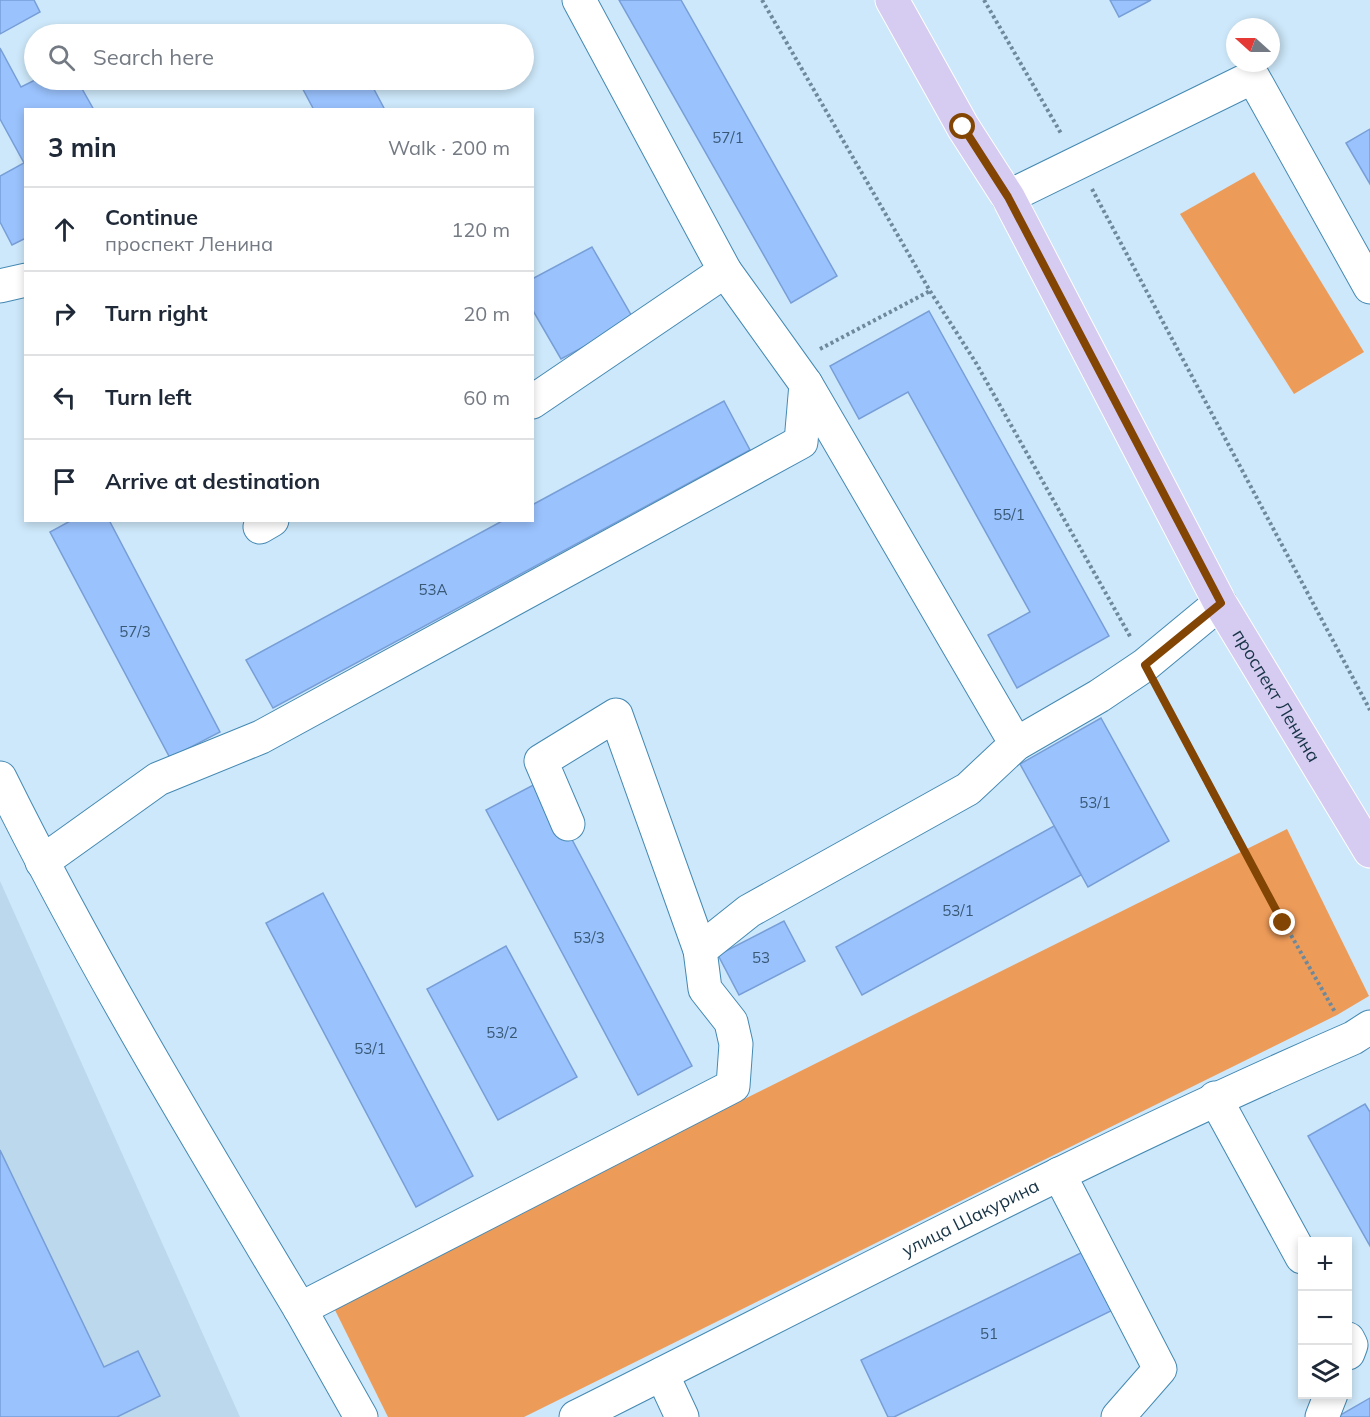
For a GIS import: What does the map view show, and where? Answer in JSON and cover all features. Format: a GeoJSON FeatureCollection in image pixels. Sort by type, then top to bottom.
{"type":"FeatureCollection","features":[{"type":"Feature","properties":{"kind":"main road","name":"проспект Ленина"},"geometry":{"type":"LineString","coordinates":[[892,0],[963,127],[1008,197],[1221,603],[1370,851]]}},
{"type":"Feature","properties":{"kind":"street"},"geometry":{"type":"LineString","coordinates":[[579,0],[725,271],[799,374],[1016,744]]}},
{"type":"Feature","properties":{"kind":"street"},"geometry":{"type":"LineString","coordinates":[[1008,197],[1253,77],[1370,287]]}},
{"type":"Feature","properties":{"kind":"street"},"geometry":{"type":"LineString","coordinates":[[534,401],[725,271]]}},
{"type":"Feature","properties":{"kind":"street"},"geometry":{"type":"LineString","coordinates":[[0,286],[24,280]]}},
{"type":"Feature","properties":{"kind":"street"},"geometry":{"type":"LineString","coordinates":[[42,862],[158,779],[261,737],[801,442],[799,374]]}},
{"type":"Feature","properties":{"kind":"street"},"geometry":{"type":"LineString","coordinates":[[700,950],[749,911],[968,789],[1016,744],[1099,696],[1145,665],[1221,603]]}},
{"type":"Feature","properties":{"kind":"street"},"geometry":{"type":"LineString","coordinates":[[300,1309],[733,1086],[736,1044],[731,1022],[705,989],[700,950],[616,715],[541,761],[568,824]]}},
{"type":"Feature","properties":{"kind":"street"},"geometry":{"type":"LineString","coordinates":[[0,778],[42,862],[153,1064],[300,1309],[361,1417]]}},
{"type":"Feature","properties":{"kind":"street","name":"улица Шакурина"},"geometry":{"type":"LineString","coordinates":[[576,1417],[1059,1174],[1215,1098],[1353,1038],[1370,1027]]}},
{"type":"Feature","properties":{"kind":"street"},"geometry":{"type":"LineString","coordinates":[[1215,1098],[1298,1250]]}},
{"type":"Feature","properties":{"kind":"street"},"geometry":{"type":"LineString","coordinates":[[1059,1174],[1160,1369],[1118,1417]]}},
{"type":"Feature","properties":{"kind":"street"},"geometry":{"type":"LineString","coordinates":[[662,1374],[682,1417]]}},
{"type":"Feature","properties":{"kind":"street"},"geometry":{"type":"LineString","coordinates":[[1322,1417],[1329,1399]]}},
{"type":"Feature","properties":{"kind":"path"},"geometry":{"type":"LineString","coordinates":[[762,0],[1103,585],[1233,834],[1337,1015]]}},
{"type":"Feature","properties":{"kind":"path"},"geometry":{"type":"LineString","coordinates":[[984,0],[1078,163],[1370,710]]}},
{"type":"Feature","properties":{"kind":"path"},"geometry":{"type":"LineString","coordinates":[[799,374],[930,291]]}},
{"type":"Feature","properties":{"kind":"shaded area"},"geometry":{"type":"Polygon","coordinates":[[[1254,172],[1364,352],[1294,394],[1180,214],[1254,172]]]}},
{"type":"Feature","properties":{"kind":"shaded area"},"geometry":{"type":"Polygon","coordinates":[[[1287,829],[1369,996],[1337,1015],[524,1417],[388,1417],[332,1304],[1287,829]]]}},
{"type":"Feature","properties":{"kind":"shaded area"},"geometry":{"type":"Polygon","coordinates":[[[0,881],[240,1417],[0,1417],[0,881]]]}},
{"type":"Feature","properties":{"kind":"building"},"geometry":{"type":"Polygon","coordinates":[[[0,0],[34,0],[40,12],[0,34],[0,0]]]}},
{"type":"Feature","properties":{"kind":"building"},"geometry":{"type":"Polygon","coordinates":[[[619,0],[681,0],[837,276],[791,303],[619,0]]]}},
{"type":"Feature","properties":{"kind":"building"},"geometry":{"type":"Polygon","coordinates":[[[1110,0],[1151,0],[1119,17],[1110,0]]]}},
{"type":"Feature","properties":{"kind":"building"},"geometry":{"type":"Polygon","coordinates":[[[0,48],[21,87],[24,86],[24,90],[83,90],[93,108],[24,108],[24,163],[0,119],[0,48]]]}},
{"type":"Feature","properties":{"kind":"building"},"geometry":{"type":"Polygon","coordinates":[[[303,90],[374,90],[384,108],[313,108],[303,90]]]}},
{"type":"Feature","properties":{"kind":"building"},"geometry":{"type":"Polygon","coordinates":[[[1370,129],[1370,184],[1346,143],[1370,129]]]}},
{"type":"Feature","properties":{"kind":"building"},"geometry":{"type":"Polygon","coordinates":[[[24,163],[24,239],[12,245],[0,222],[0,176],[24,163]]]}},
{"type":"Feature","properties":{"kind":"building"},"geometry":{"type":"Polygon","coordinates":[[[592,247],[634,320],[561,359],[534,312],[534,278],[592,247]]]}},
{"type":"Feature","properties":{"kind":"building"},"geometry":{"type":"Polygon","coordinates":[[[929,311],[1109,636],[1017,688],[988,635],[1030,612],[908,392],[859,419],[830,366],[929,311]]]}},
{"type":"Feature","properties":{"kind":"building"},"geometry":{"type":"Polygon","coordinates":[[[724,401],[750,450],[273,708],[246,660],[500,522],[534,522],[534,504],[724,401]]]}},
{"type":"Feature","properties":{"kind":"building"},"geometry":{"type":"Polygon","coordinates":[[[68,522],[110,522],[220,732],[170,758],[50,532],[68,522]]]}},
{"type":"Feature","properties":{"kind":"building"},"geometry":{"type":"Polygon","coordinates":[[[1101,718],[1169,841],[1088,887],[1020,764],[1101,718]]]}},
{"type":"Feature","properties":{"kind":"building"},"geometry":{"type":"Polygon","coordinates":[[[541,781],[692,1066],[638,1095],[486,810],[541,781]]]}},
{"type":"Feature","properties":{"kind":"building"},"geometry":{"type":"Polygon","coordinates":[[[1054,826],[1081,875],[862,995],[836,947],[1054,826]]]}},
{"type":"Feature","properties":{"kind":"building"},"geometry":{"type":"Polygon","coordinates":[[[323,893],[473,1176],[416,1207],[266,923],[323,893]]]}},
{"type":"Feature","properties":{"kind":"building"},"geometry":{"type":"Polygon","coordinates":[[[784,921],[805,961],[739,995],[718,955],[784,921]]]}},
{"type":"Feature","properties":{"kind":"building"},"geometry":{"type":"Polygon","coordinates":[[[506,946],[577,1077],[498,1120],[427,989],[506,946]]]}},
{"type":"Feature","properties":{"kind":"building"},"geometry":{"type":"Polygon","coordinates":[[[1365,1104],[1370,1112],[1370,1246],[1308,1136],[1365,1104]]]}},
{"type":"Feature","properties":{"kind":"building"},"geometry":{"type":"Polygon","coordinates":[[[0,1150],[104,1367],[138,1351],[160,1396],[117,1417],[0,1417],[0,1150]]]}},
{"type":"Feature","properties":{"kind":"building"},"geometry":{"type":"Polygon","coordinates":[[[1089,1249],[1117,1308],[894,1417],[888,1417],[861,1360],[1089,1249]]]}},
{"type":"Feature","properties":{"kind":"building"},"geometry":{"type":"Polygon","coordinates":[[[1370,1398],[1370,1417],[1337,1417],[1370,1398]]]}},
{"type":"Feature","properties":{"kind":"route"},"geometry":{"type":"LineString","coordinates":[[963,127],[1008,197],[1221,603],[1145,665],[1233,834],[1283,923]]}}]}
